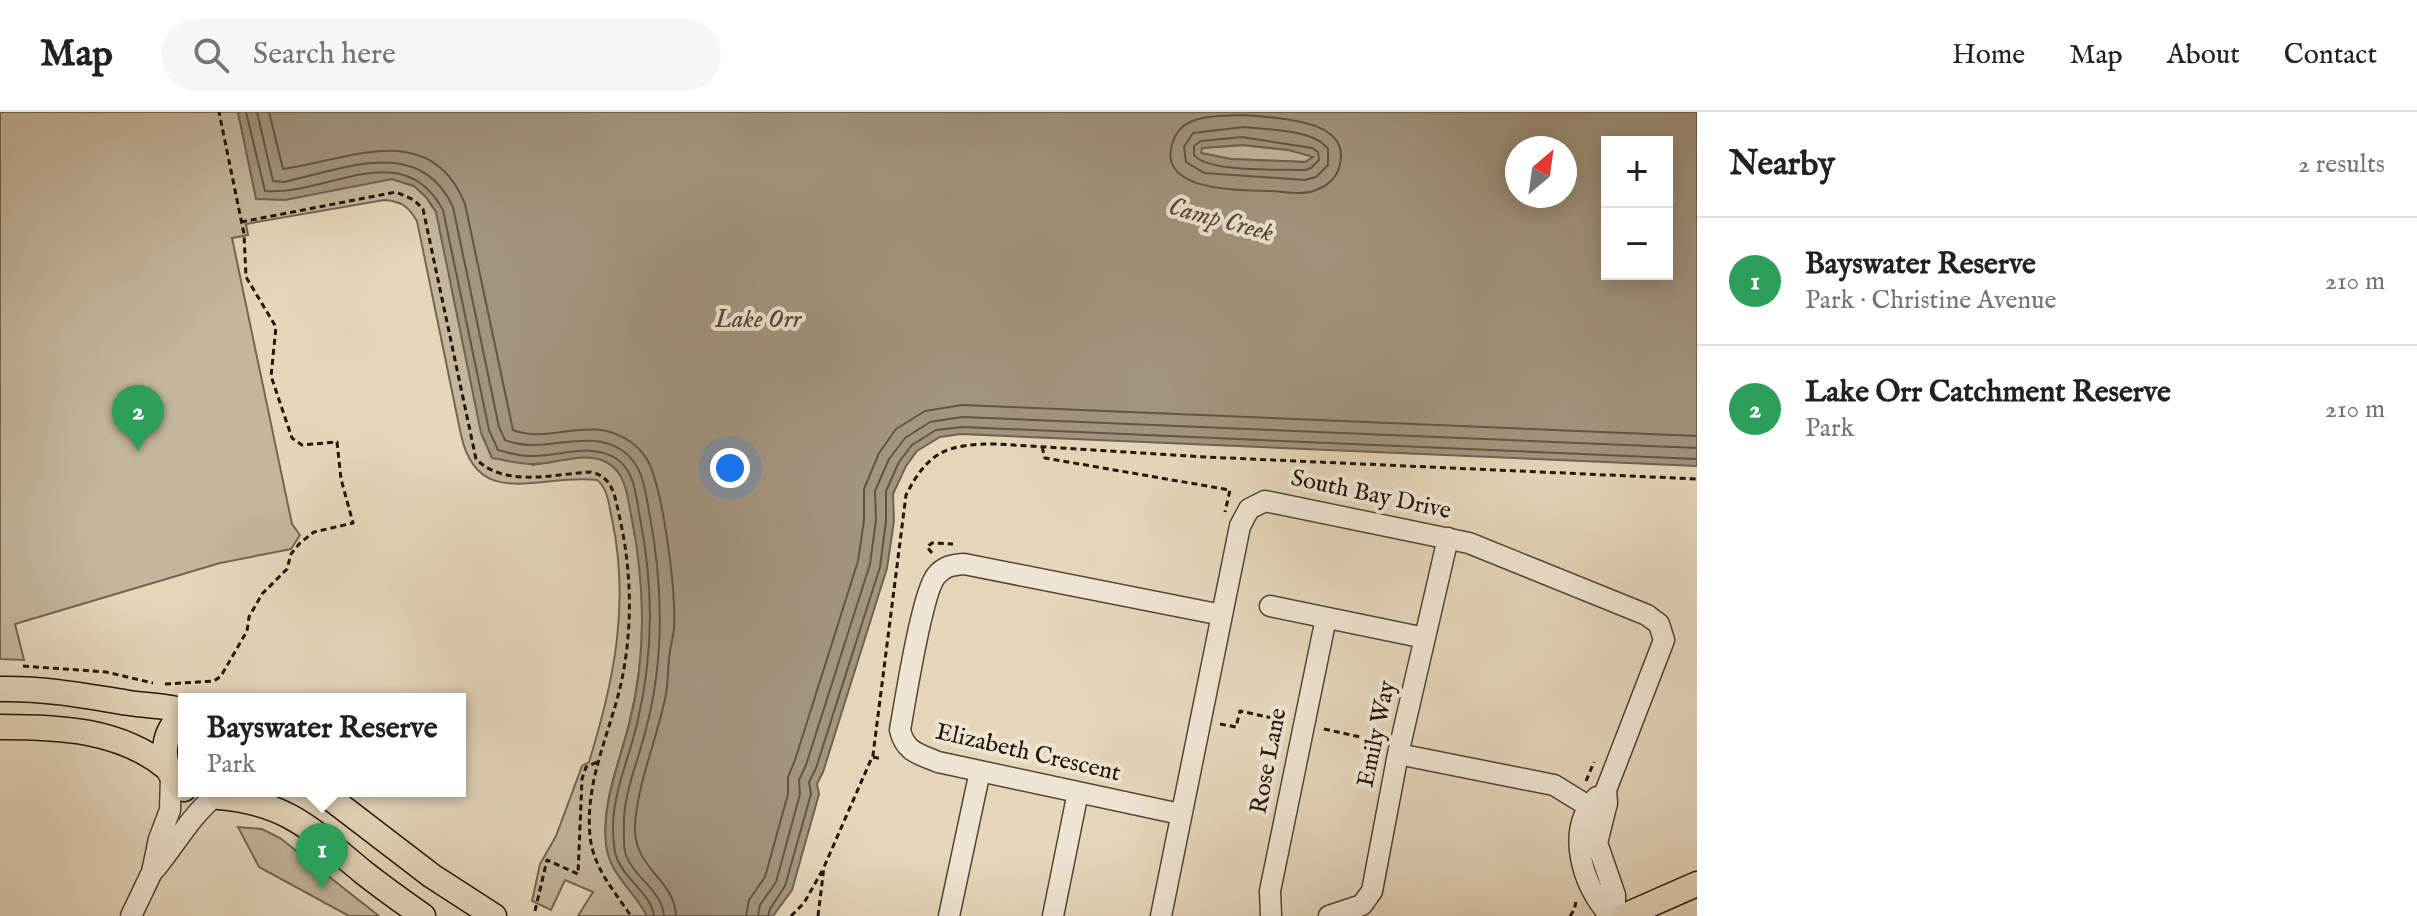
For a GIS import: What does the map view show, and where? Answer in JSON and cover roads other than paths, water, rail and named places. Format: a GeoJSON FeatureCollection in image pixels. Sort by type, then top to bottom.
{"type":"FeatureCollection","features":[{"type":"Feature","properties":{"kind":"main road"},"geometry":{"type":"LineString","coordinates":[[0,689],[73,693],[133,704],[166,705],[178,710]]}},
{"type":"Feature","properties":{"kind":"main road"},"geometry":{"type":"LineString","coordinates":[[178,717],[166,737],[164,752],[178,781]]}},
{"type":"Feature","properties":{"kind":"main road"},"geometry":{"type":"LineString","coordinates":[[0,727],[74,731],[122,741],[149,754],[178,781]]}},
{"type":"Feature","properties":{"kind":"main road"},"geometry":{"type":"LineString","coordinates":[[231,797],[263,804],[294,817],[423,916]]}},
{"type":"Feature","properties":{"kind":"main road"},"geometry":{"type":"LineString","coordinates":[[329,797],[414,864],[494,916]]}},
{"type":"Feature","properties":{"kind":"main road"},"geometry":{"type":"LineString","coordinates":[[1624,916],[1697,884]]}},
{"type":"Feature","properties":{"kind":"street","name":"South Bay Drive"},"geometry":{"type":"LineString","coordinates":[[1161,916],[1240,526],[1244,515],[1255,504],[1276,501],[1469,543],[1647,615],[1659,624],[1664,640],[1606,790],[1607,803],[1597,843],[1615,895],[1612,916]]}},
{"type":"Feature","properties":{"kind":"street","name":"Emily Way"},"geometry":{"type":"LineString","coordinates":[[1329,916],[1362,905],[1372,891],[1392,748],[1425,638],[1448,538]]}},
{"type":"Feature","properties":{"kind":"street","name":"Elizabeth Crescent"},"geometry":{"type":"LineString","coordinates":[[1180,814],[938,762],[910,751],[903,743],[900,730],[924,608],[934,577],[949,565],[964,564],[1222,615]]}},
{"type":"Feature","properties":{"kind":"street"},"geometry":{"type":"LineString","coordinates":[[1270,606],[1425,638]]}},
{"type":"Feature","properties":{"kind":"street","name":"Rose Lane"},"geometry":{"type":"LineString","coordinates":[[1271,916],[1270,891],[1326,618]]}},
{"type":"Feature","properties":{"kind":"street"},"geometry":{"type":"LineString","coordinates":[[1392,748],[1554,785],[1585,798]]}},
{"type":"Feature","properties":{"kind":"street"},"geometry":{"type":"LineString","coordinates":[[949,916],[980,771]]}},
{"type":"Feature","properties":{"kind":"street"},"geometry":{"type":"LineString","coordinates":[[131,916],[152,872],[158,842],[178,781]]}},
{"type":"Feature","properties":{"kind":"street","name":"South Bay Drive"},"geometry":{"type":"LineString","coordinates":[[1606,790],[1585,798],[1577,835],[1598,902],[1612,916]]}},
{"type":"Feature","properties":{"kind":"street"},"geometry":{"type":"LineString","coordinates":[[1053,916],[1078,792]]}},
{"type":"Feature","properties":{"kind":"street"},"geometry":{"type":"LineString","coordinates":[[152,872],[174,847],[198,810],[219,797]]}},
{"type":"Feature","properties":{"kind":"water","name":"Lake Orr"},"geometry":{"type":"Polygon","coordinates":[[[238,112],[1697,112],[1697,466],[961,434],[940,437],[917,451],[893,494],[894,521],[887,568],[817,784],[819,794],[792,890],[773,916],[647,916],[612,865],[605,829],[609,799],[635,699],[641,646],[641,593],[636,540],[622,478],[613,466],[598,459],[529,464],[492,458],[481,433],[436,212],[414,186],[392,179],[285,200],[256,199],[238,112]],[[1243,145],[1202,148],[1201,153],[1231,159],[1305,162],[1313,157],[1289,150],[1243,145]]]}},
{"type":"Feature","properties":{"kind":"place","name":"Lake Orr Catchment Reserve"},"geometry":{"type":"Point","coordinates":[138,451]}},
{"type":"Feature","properties":{"kind":"place","name":"Bayswater Reserve"},"geometry":{"type":"Point","coordinates":[322,889]}},
{"type":"Feature","properties":{"kind":"water label","name":"Camp Creek"},"geometry":{"type":"Point","coordinates":[1221,220]}}]}
